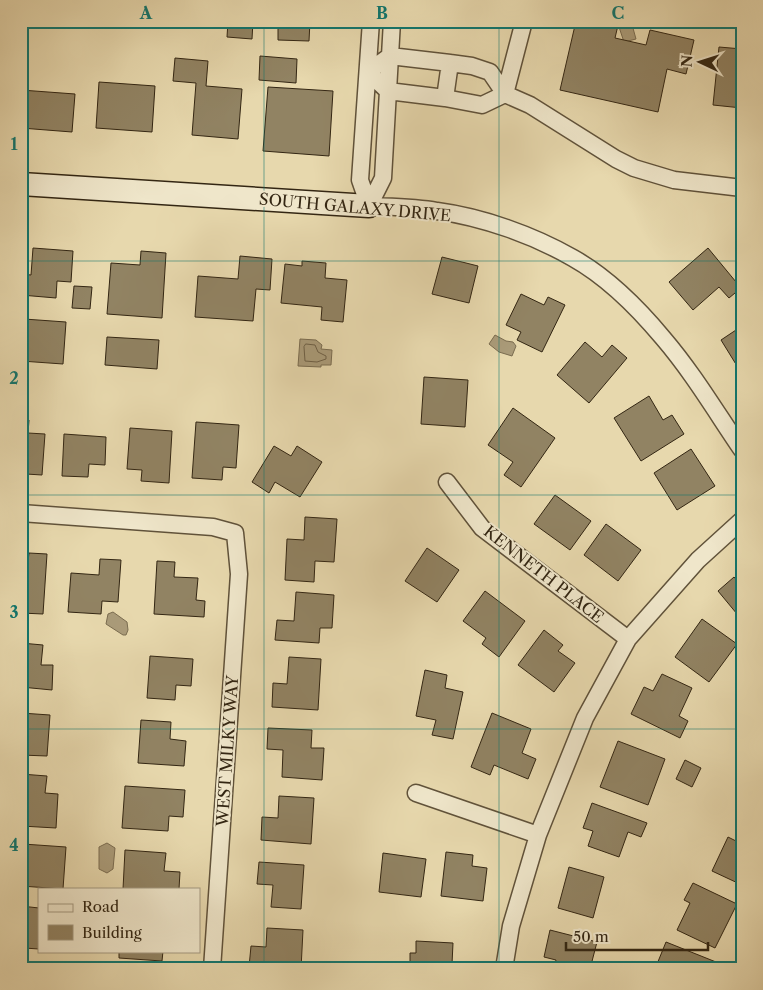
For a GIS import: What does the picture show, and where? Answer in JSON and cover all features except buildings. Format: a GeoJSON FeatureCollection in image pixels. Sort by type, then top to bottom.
{"type":"FeatureCollection","features":[{"type":"Feature","properties":{"kind":"street"},"geometry":{"type":"LineString","coordinates":[[369,206],[360,180],[371,21]]}},
{"type":"Feature","properties":{"kind":"street"},"geometry":{"type":"LineString","coordinates":[[369,206],[383,178],[392,21]]}},
{"type":"Feature","properties":{"kind":"street"},"geometry":{"type":"LineString","coordinates":[[505,94],[524,21]]}},
{"type":"Feature","properties":{"kind":"street"},"geometry":{"type":"LineString","coordinates":[[368,72],[390,56],[472,66],[490,72],[505,94],[530,105],[616,160],[634,168],[674,180],[742,188]]}},
{"type":"Feature","properties":{"kind":"street"},"geometry":{"type":"LineString","coordinates":[[445,98],[450,63]]}},
{"type":"Feature","properties":{"kind":"street"},"geometry":{"type":"LineString","coordinates":[[368,72],[388,91],[482,104],[505,94]]}},
{"type":"Feature","properties":{"kind":"street","name":"SOUTH GALAXY DRIVE"},"geometry":{"type":"LineString","coordinates":[[21,184],[437,211],[480,220],[548,245],[574,258],[600,276],[622,295],[663,337],[681,360],[742,450]]}},
{"type":"Feature","properties":{"kind":"street","name":"KENNETH PLACE"},"geometry":{"type":"LineString","coordinates":[[447,482],[482,528],[628,639]]}},
{"type":"Feature","properties":{"kind":"street","name":"WEST MILKY WAY"},"geometry":{"type":"LineString","coordinates":[[21,513],[213,527],[235,533],[239,574],[212,969]]}},
{"type":"Feature","properties":{"kind":"street"},"geometry":{"type":"LineString","coordinates":[[504,969],[511,926],[538,835],[585,718],[628,639],[698,560],[742,520]]}},
{"type":"Feature","properties":{"kind":"street"},"geometry":{"type":"LineString","coordinates":[[416,793],[538,835]]}},
{"type":"Feature","properties":{"kind":"water"},"geometry":{"type":"Polygon","coordinates":[[[617,21],[631,21],[636,39],[624,42],[617,21]]]}},
{"type":"Feature","properties":{"kind":"water"},"geometry":{"type":"Polygon","coordinates":[[[495,335],[506,341],[513,342],[516,346],[512,356],[499,352],[489,344],[495,335]]]}},
{"type":"Feature","properties":{"kind":"water"},"geometry":{"type":"Polygon","coordinates":[[[300,339],[316,340],[322,345],[321,349],[332,350],[331,365],[321,365],[321,367],[298,366],[300,339]]]}},
{"type":"Feature","properties":{"kind":"water"},"geometry":{"type":"Polygon","coordinates":[[[113,612],[127,622],[128,630],[126,635],[106,624],[108,614],[113,612]]]}},
{"type":"Feature","properties":{"kind":"water"},"geometry":{"type":"Polygon","coordinates":[[[107,843],[115,848],[113,869],[107,873],[99,869],[99,847],[107,843]]]}}]}
